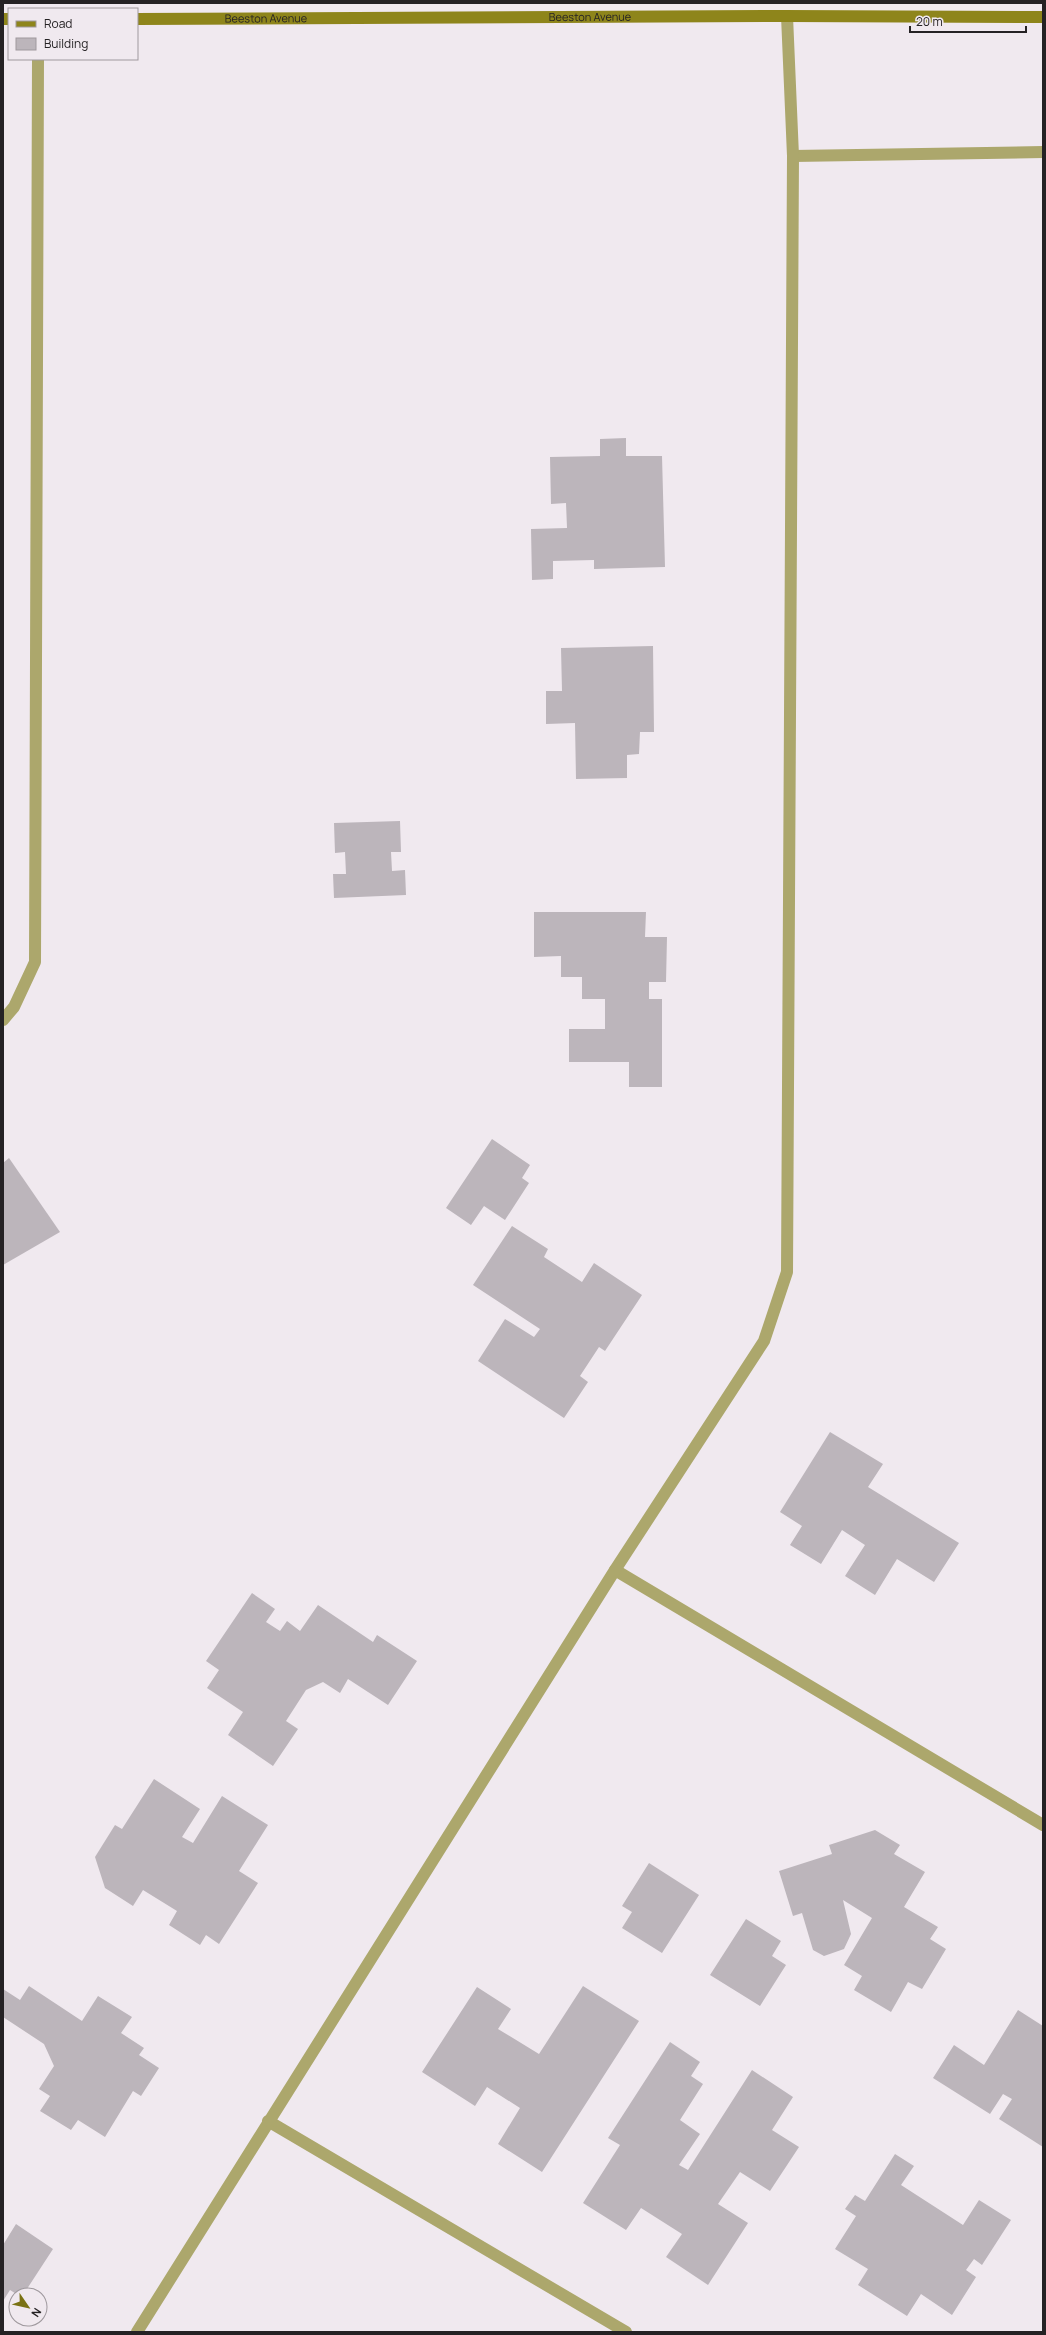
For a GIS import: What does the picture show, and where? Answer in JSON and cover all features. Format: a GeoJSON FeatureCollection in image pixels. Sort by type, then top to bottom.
{"type":"FeatureCollection","features":[{"type":"Feature","properties":{"kind":"street","name":"Beeston Avenue"},"geometry":{"type":"LineString","coordinates":[[138,19],[787,16],[1043,17]]}},
{"type":"Feature","properties":{"kind":"street"},"geometry":{"type":"LineString","coordinates":[[137,2332],[615,1570],[764,1341],[787,1272],[793,156],[787,16]]}},
{"type":"Feature","properties":{"kind":"street"},"geometry":{"type":"LineString","coordinates":[[3,1020],[14,1007],[35,962],[38,60]]}},
{"type":"Feature","properties":{"kind":"street"},"geometry":{"type":"LineString","coordinates":[[793,156],[1043,152]]}},
{"type":"Feature","properties":{"kind":"street"},"geometry":{"type":"LineString","coordinates":[[615,1570],[1043,1825]]}},
{"type":"Feature","properties":{"kind":"street"},"geometry":{"type":"LineString","coordinates":[[268,2121],[626,2332]]}},
{"type":"Feature","properties":{"kind":"building"},"geometry":{"type":"Polygon","coordinates":[[[626,438],[626,456],[662,456],[665,567],[594,569],[594,560],[553,561],[553,579],[532,580],[531,529],[567,528],[566,503],[551,504],[550,457],[600,456],[600,439],[626,438]]]}},
{"type":"Feature","properties":{"kind":"building"},"geometry":{"type":"Polygon","coordinates":[[[653,646],[654,732],[640,732],[639,754],[627,755],[627,778],[576,779],[575,723],[546,724],[546,691],[562,691],[561,648],[653,646]]]}},
{"type":"Feature","properties":{"kind":"building"},"geometry":{"type":"Polygon","coordinates":[[[400,821],[401,852],[391,852],[392,871],[405,870],[406,895],[334,898],[333,874],[346,874],[345,852],[335,853],[334,823],[400,821]]]}},
{"type":"Feature","properties":{"kind":"building"},"geometry":{"type":"Polygon","coordinates":[[[534,912],[646,912],[645,937],[667,937],[666,982],[649,982],[649,999],[662,999],[662,1087],[629,1087],[629,1062],[569,1062],[569,1029],[605,1029],[605,999],[582,999],[582,977],[561,977],[561,956],[534,957],[534,912]]]}},
{"type":"Feature","properties":{"kind":"building"},"geometry":{"type":"Polygon","coordinates":[[[492,1139],[530,1165],[522,1178],[529,1183],[505,1220],[484,1206],[471,1225],[446,1208],[492,1139]]]}},
{"type":"Feature","properties":{"kind":"building"},"geometry":{"type":"Polygon","coordinates":[[[9,1158],[60,1232],[3,1265],[3,1163],[9,1158]]]}},
{"type":"Feature","properties":{"kind":"building"},"geometry":{"type":"Polygon","coordinates":[[[512,1226],[548,1249],[544,1257],[582,1282],[594,1263],[642,1295],[605,1351],[599,1347],[580,1376],[588,1382],[564,1418],[478,1361],[505,1319],[534,1337],[540,1329],[473,1285],[512,1226]]]}},
{"type":"Feature","properties":{"kind":"building"},"geometry":{"type":"Polygon","coordinates":[[[830,1432],[883,1464],[868,1487],[959,1543],[934,1582],[897,1559],[875,1595],[845,1576],[865,1545],[842,1530],[821,1564],[790,1545],[802,1526],[780,1512],[830,1432]]]}},
{"type":"Feature","properties":{"kind":"building"},"geometry":{"type":"Polygon","coordinates":[[[252,1593],[275,1609],[266,1622],[280,1631],[287,1621],[300,1631],[318,1605],[373,1642],[377,1635],[417,1661],[388,1705],[348,1679],[340,1693],[323,1682],[306,1690],[286,1721],[298,1729],[273,1766],[228,1735],[243,1712],[207,1688],[219,1670],[206,1661],[252,1593]]]}},
{"type":"Feature","properties":{"kind":"building"},"geometry":{"type":"Polygon","coordinates":[[[154,1779],[200,1809],[182,1837],[193,1843],[222,1796],[268,1825],[239,1871],[258,1883],[219,1944],[206,1935],[200,1945],[169,1925],[177,1911],[143,1890],[133,1906],[105,1888],[95,1857],[115,1825],[122,1829],[154,1779]]]}},
{"type":"Feature","properties":{"kind":"building"},"geometry":{"type":"Polygon","coordinates":[[[875,1830],[900,1845],[894,1854],[925,1872],[904,1907],[938,1927],[930,1939],[946,1949],[922,1989],[908,1982],[891,2012],[854,1990],[862,1976],[844,1965],[872,1918],[843,1900],[851,1934],[844,1949],[824,1956],[813,1950],[802,1913],[793,1916],[779,1871],[832,1854],[829,1845],[875,1830]]]}},
{"type":"Feature","properties":{"kind":"building"},"geometry":{"type":"Polygon","coordinates":[[[649,1863],[699,1895],[662,1953],[622,1928],[632,1912],[622,1906],[649,1863]]]}},
{"type":"Feature","properties":{"kind":"building"},"geometry":{"type":"Polygon","coordinates":[[[746,1919],[781,1941],[772,1956],[786,1965],[760,2006],[710,1975],[746,1919]]]}},
{"type":"Feature","properties":{"kind":"building"},"geometry":{"type":"Polygon","coordinates":[[[29,1986],[82,2021],[98,1996],[132,2017],[121,2033],[144,2048],[139,2055],[159,2068],[141,2096],[133,2091],[105,2137],[78,2120],[71,2130],[40,2111],[50,2096],[39,2089],[54,2066],[44,2044],[3,2017],[3,1989],[20,2000],[29,1986]]]}},
{"type":"Feature","properties":{"kind":"building"},"geometry":{"type":"Polygon","coordinates":[[[583,1986],[639,2021],[542,2172],[498,2144],[520,2108],[487,2087],[475,2106],[422,2072],[477,1987],[511,2009],[498,2029],[539,2054],[583,1986]]]}},
{"type":"Feature","properties":{"kind":"building"},"geometry":{"type":"Polygon","coordinates":[[[1018,2010],[1043,2026],[1043,2147],[999,2119],[1012,2099],[1003,2094],[990,2114],[933,2078],[954,2045],[984,2065],[1018,2010]]]}},
{"type":"Feature","properties":{"kind":"building"},"geometry":{"type":"Polygon","coordinates":[[[670,2042],[700,2062],[691,2076],[703,2084],[680,2120],[700,2134],[679,2165],[688,2170],[752,2070],[793,2097],[772,2130],[799,2147],[770,2191],[740,2172],[718,2204],[748,2223],[708,2285],[666,2257],[682,2234],[641,2208],[626,2230],[583,2203],[620,2145],[608,2138],[670,2042]]]}},
{"type":"Feature","properties":{"kind":"building"},"geometry":{"type":"Polygon","coordinates":[[[895,2154],[914,2166],[901,2185],[963,2225],[979,2200],[1011,2220],[982,2265],[974,2259],[966,2270],[976,2277],[952,2315],[921,2294],[907,2316],[858,2285],[868,2269],[835,2249],[856,2216],[845,2209],[855,2195],[865,2201],[895,2154]]]}},
{"type":"Feature","properties":{"kind":"building"},"geometry":{"type":"Polygon","coordinates":[[[16,2224],[53,2249],[28,2287],[8,2287],[8,2293],[3,2301],[3,2245],[16,2224]]]}}]}
